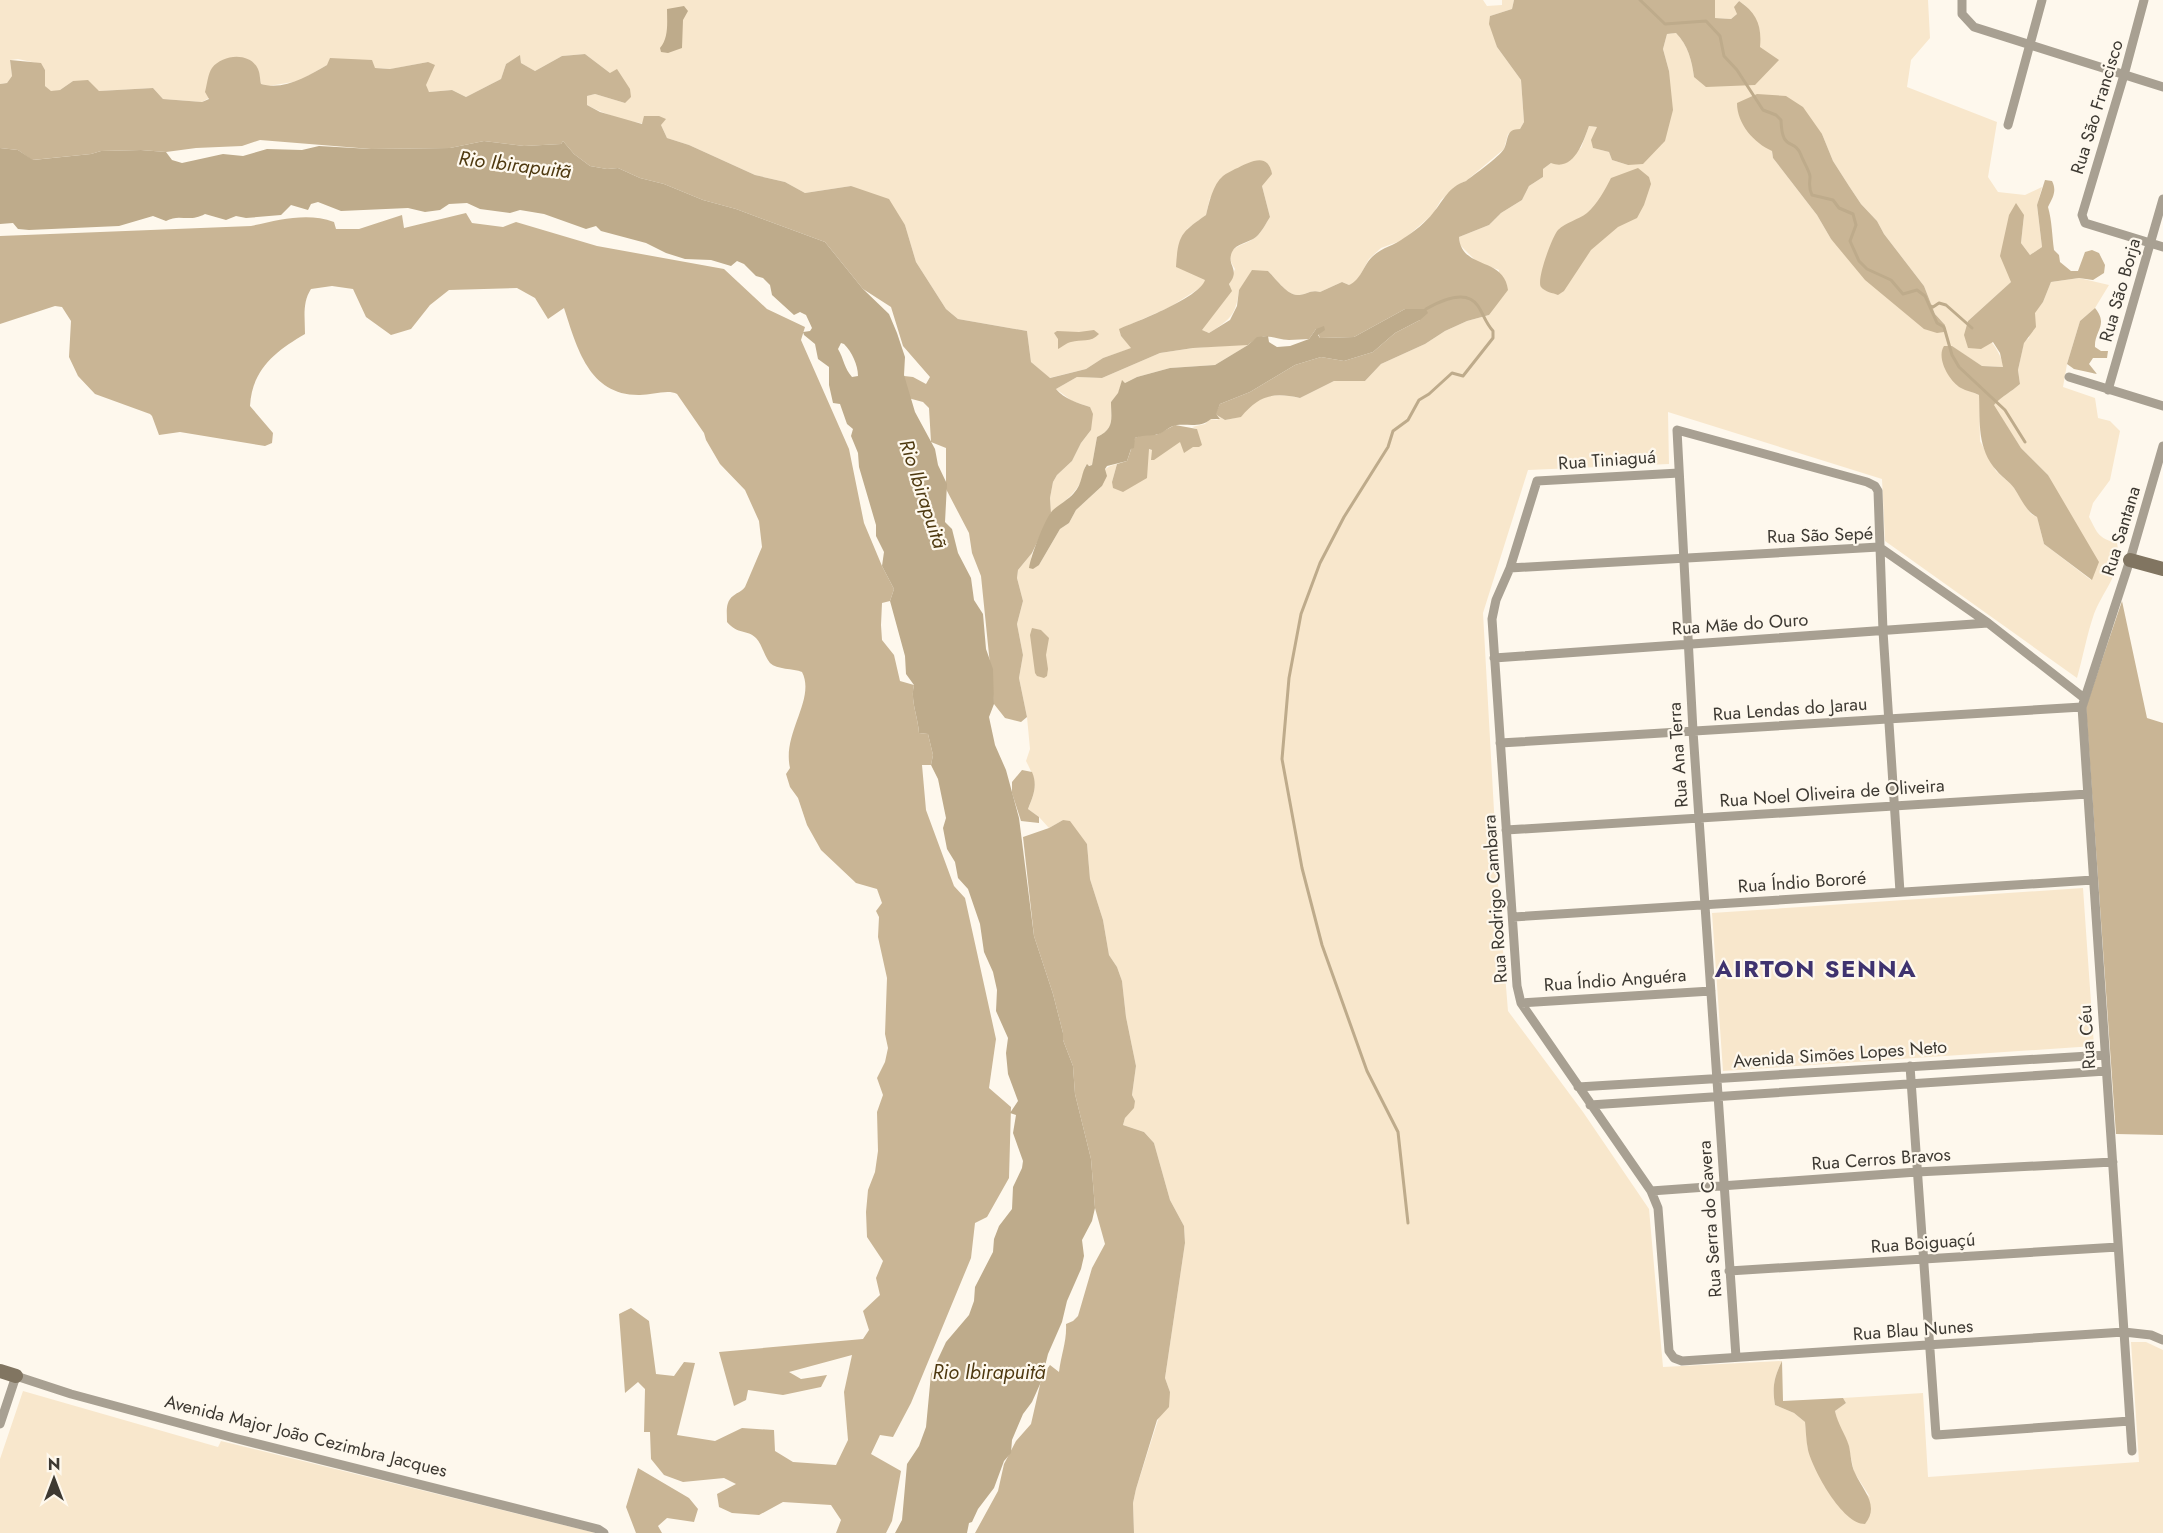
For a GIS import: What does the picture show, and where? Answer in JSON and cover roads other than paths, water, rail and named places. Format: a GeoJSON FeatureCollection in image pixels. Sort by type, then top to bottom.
{"type":"FeatureCollection","features":[{"type":"Feature","properties":{"kind":"street"},"geometry":{"type":"LineString","coordinates":[[1962,0],[1962,14],[1974,27],[2163,87]]}},
{"type":"Feature","properties":{"kind":"street"},"geometry":{"type":"LineString","coordinates":[[2008,125],[2042,0]]}},
{"type":"Feature","properties":{"kind":"street","name":"Rua São Francisco"},"geometry":{"type":"LineString","coordinates":[[2144,0],[2082,215],[2085,223],[2151,243]]}},
{"type":"Feature","properties":{"kind":"street","name":"Rua São Borja"},"geometry":{"type":"LineString","coordinates":[[2108,390],[2163,199]]}},
{"type":"Feature","properties":{"kind":"street"},"geometry":{"type":"LineString","coordinates":[[2151,243],[2163,247]]}},
{"type":"Feature","properties":{"kind":"street"},"geometry":{"type":"LineString","coordinates":[[2069,377],[2163,406]]}},
{"type":"Feature","properties":{"kind":"street","name":"Rua Ana Terra"},"geometry":{"type":"LineString","coordinates":[[1717,1078],[1693,731],[1677,430],[1875,486],[1878,491],[1879,547]]}},
{"type":"Feature","properties":{"kind":"street","name":"Rua Santana"},"geometry":{"type":"LineString","coordinates":[[2108,624],[2130,560],[2163,446]]}},
{"type":"Feature","properties":{"kind":"street","name":"Rua Tiniaguá"},"geometry":{"type":"LineString","coordinates":[[1537,481],[1679,472]]}},
{"type":"Feature","properties":{"kind":"street","name":"Rua Rodrigo Cambara"},"geometry":{"type":"LineString","coordinates":[[1537,481],[1510,568],[1496,600],[1492,619],[1517,986],[1521,1003],[1651,1191],[1658,1208],[1661,1230],[1669,1351]]}},
{"type":"Feature","properties":{"kind":"street"},"geometry":{"type":"LineString","coordinates":[[1879,547],[1900,892]]}},
{"type":"Feature","properties":{"kind":"street","name":"Rua São Sepé"},"geometry":{"type":"LineString","coordinates":[[1510,568],[1684,560],[1879,547],[1988,623],[2083,702]]}},
{"type":"Feature","properties":{"kind":"street"},"geometry":{"type":"LineString","coordinates":[[2130,560],[2163,569]]}},
{"type":"Feature","properties":{"kind":"street","name":"Rua Mãe do Ouro"},"geometry":{"type":"LineString","coordinates":[[1494,658],[1988,623]]}},
{"type":"Feature","properties":{"kind":"street","name":"Rua Céu"},"geometry":{"type":"LineString","coordinates":[[2108,624],[2083,702],[2132,1451]]}},
{"type":"Feature","properties":{"kind":"street","name":"Rua Lendas do Jarau"},"geometry":{"type":"LineString","coordinates":[[1500,743],[1888,719],[2083,702]]}},
{"type":"Feature","properties":{"kind":"street","name":"Rua Noel Oliveira de Oliveira"},"geometry":{"type":"LineString","coordinates":[[1506,830],[2088,794]]}},
{"type":"Feature","properties":{"kind":"street","name":"Rua Índio Bororé"},"geometry":{"type":"LineString","coordinates":[[1513,917],[2093,880]]}},
{"type":"Feature","properties":{"kind":"street","name":"Rua Índio Anguéra"},"geometry":{"type":"LineString","coordinates":[[1521,1003],[1711,991]]}},
{"type":"Feature","properties":{"kind":"street","name":"Avenida Simões Lopes Neto"},"geometry":{"type":"LineString","coordinates":[[1578,1086],[2105,1055]]}},
{"type":"Feature","properties":{"kind":"street"},"geometry":{"type":"LineString","coordinates":[[1910,1066],[1936,1435],[2130,1421]]}},
{"type":"Feature","properties":{"kind":"street","name":"Avenida Simões Lopes Neto"},"geometry":{"type":"LineString","coordinates":[[1590,1105],[2106,1071]]}},
{"type":"Feature","properties":{"kind":"street","name":"Rua Serra do Cavera"},"geometry":{"type":"LineString","coordinates":[[1717,1078],[1736,1357]]}},
{"type":"Feature","properties":{"kind":"street","name":"Rua Cerros Bravos"},"geometry":{"type":"LineString","coordinates":[[1651,1191],[1917,1172],[2113,1162]]}},
{"type":"Feature","properties":{"kind":"street","name":"Rua Boiguaçú"},"geometry":{"type":"LineString","coordinates":[[1729,1271],[2118,1247]]}},
{"type":"Feature","properties":{"kind":"street","name":"Rua Blau Nunes"},"geometry":{"type":"LineString","coordinates":[[1669,1351],[1674,1358],[1682,1361],[2124,1332],[2151,1335],[2163,1340]]}},
{"type":"Feature","properties":{"kind":"street","name":"Avenida Major João Cezimbra Jacques"},"geometry":{"type":"LineString","coordinates":[[0,1371],[71,1394],[598,1529],[604,1533]]}},
{"type":"Feature","properties":{"kind":"street"},"geometry":{"type":"LineString","coordinates":[[0,1424],[16,1376]]}},
{"type":"Feature","properties":{"kind":"water"},"geometry":{"type":"Polygon","coordinates":[[[684,6],[688,11],[683,20],[682,48],[668,53],[661,52],[660,48],[666,35],[667,9],[684,6]]]}},
{"type":"Feature","properties":{"kind":"water","name":"Rio Ibirapuitã"},"geometry":{"type":"Polygon","coordinates":[[[484,141],[524,146],[561,144],[563,141],[574,154],[590,166],[618,168],[640,178],[664,184],[703,200],[736,209],[825,242],[863,289],[889,314],[897,333],[905,357],[904,375],[915,412],[935,449],[938,465],[947,484],[945,522],[952,529],[958,553],[971,578],[974,600],[983,614],[986,649],[993,669],[994,704],[989,717],[995,745],[1006,770],[1019,818],[1034,936],[1053,994],[1063,1040],[1073,1066],[1075,1094],[1091,1159],[1095,1208],[1092,1221],[1082,1240],[1084,1256],[1081,1269],[1048,1354],[1041,1382],[1032,1402],[1023,1414],[1012,1440],[1011,1453],[1004,1461],[994,1488],[978,1509],[972,1522],[969,1523],[967,1533],[895,1533],[902,1520],[907,1464],[919,1446],[926,1427],[931,1374],[946,1342],[969,1315],[974,1301],[975,1287],[993,1252],[994,1239],[999,1226],[1012,1209],[1013,1187],[1023,1161],[1013,1133],[1016,1115],[1010,1113],[1018,1101],[1008,1074],[1006,1053],[1008,1038],[996,1011],[997,990],[993,972],[984,952],[980,924],[968,889],[958,878],[955,862],[947,849],[943,828],[946,818],[938,779],[931,765],[933,755],[928,734],[919,733],[914,703],[914,685],[906,674],[905,656],[890,601],[894,589],[882,566],[884,552],[876,536],[876,525],[859,467],[858,453],[851,436],[853,429],[847,424],[840,404],[833,403],[829,385],[829,367],[818,359],[815,344],[804,335],[803,332],[810,331],[812,328],[806,315],[800,312],[794,315],[772,295],[770,285],[763,278],[756,276],[744,264],[737,261],[731,266],[711,260],[685,259],[646,243],[601,231],[596,226],[586,229],[544,214],[520,210],[510,213],[480,209],[467,203],[449,204],[440,210],[425,212],[408,208],[341,211],[318,202],[311,204],[308,210],[291,205],[281,215],[246,218],[236,216],[226,220],[205,214],[194,218],[176,218],[166,221],[153,216],[119,226],[29,230],[18,229],[13,223],[0,224],[0,148],[18,150],[33,160],[101,151],[166,152],[172,160],[182,163],[223,154],[243,156],[267,149],[302,150],[319,146],[371,149],[450,148],[484,141]],[[841,343],[838,349],[849,374],[852,377],[858,376],[854,359],[841,343]]]}},
{"type":"Feature","properties":{"kind":"water"},"geometry":{"type":"Polygon","coordinates":[[[1405,309],[1426,309],[1428,313],[1420,320],[1395,333],[1373,352],[1344,361],[1321,357],[1295,365],[1250,392],[1220,404],[1216,414],[1220,419],[1211,419],[1199,425],[1177,425],[1158,434],[1135,438],[1134,448],[1131,449],[1127,461],[1107,466],[1105,469],[1107,476],[1102,486],[1076,510],[1069,523],[1060,529],[1039,565],[1033,569],[1029,568],[1038,538],[1052,511],[1077,489],[1087,464],[1092,465],[1097,437],[1107,430],[1111,422],[1111,402],[1118,393],[1122,380],[1125,383],[1137,377],[1170,368],[1215,365],[1257,337],[1268,336],[1269,342],[1277,347],[1290,346],[1309,339],[1316,329],[1324,326],[1325,330],[1318,335],[1320,338],[1354,337],[1405,309]]]}},
{"type":"Feature","properties":{"kind":"waterway"},"geometry":{"type":"LineString","coordinates":[[1640,0],[1665,24],[1706,21],[1720,36],[1724,56],[1737,70],[1763,110],[1776,115],[1781,120],[1786,141],[1798,150],[1808,171],[1812,195],[1833,200],[1839,208],[1853,214],[1856,225],[1850,241],[1859,261],[1867,269],[1891,280],[1903,294],[1917,290],[1925,296],[1937,323],[1944,327],[1952,355],[1959,367],[2005,410],[2025,442]]}},
{"type":"Feature","properties":{"kind":"waterway"},"geometry":{"type":"LineString","coordinates":[[1408,1223],[1398,1132],[1367,1071],[1322,945],[1302,868],[1282,759],[1289,678],[1301,614],[1320,563],[1344,517],[1388,447],[1393,431],[1408,420],[1419,400],[1452,373],[1463,376],[1493,338],[1493,331],[1478,306],[1467,298],[1453,298],[1426,309]]}},
{"type":"Feature","properties":{"kind":"waterway"},"geometry":{"type":"LineString","coordinates":[[1930,306],[1933,307],[1939,303],[1946,305],[1972,328]]}},
{"type":"Feature","properties":{"kind":"district","name":"AIRTON SENNA"},"geometry":{"type":"Point","coordinates":[1816,968]}}]}
